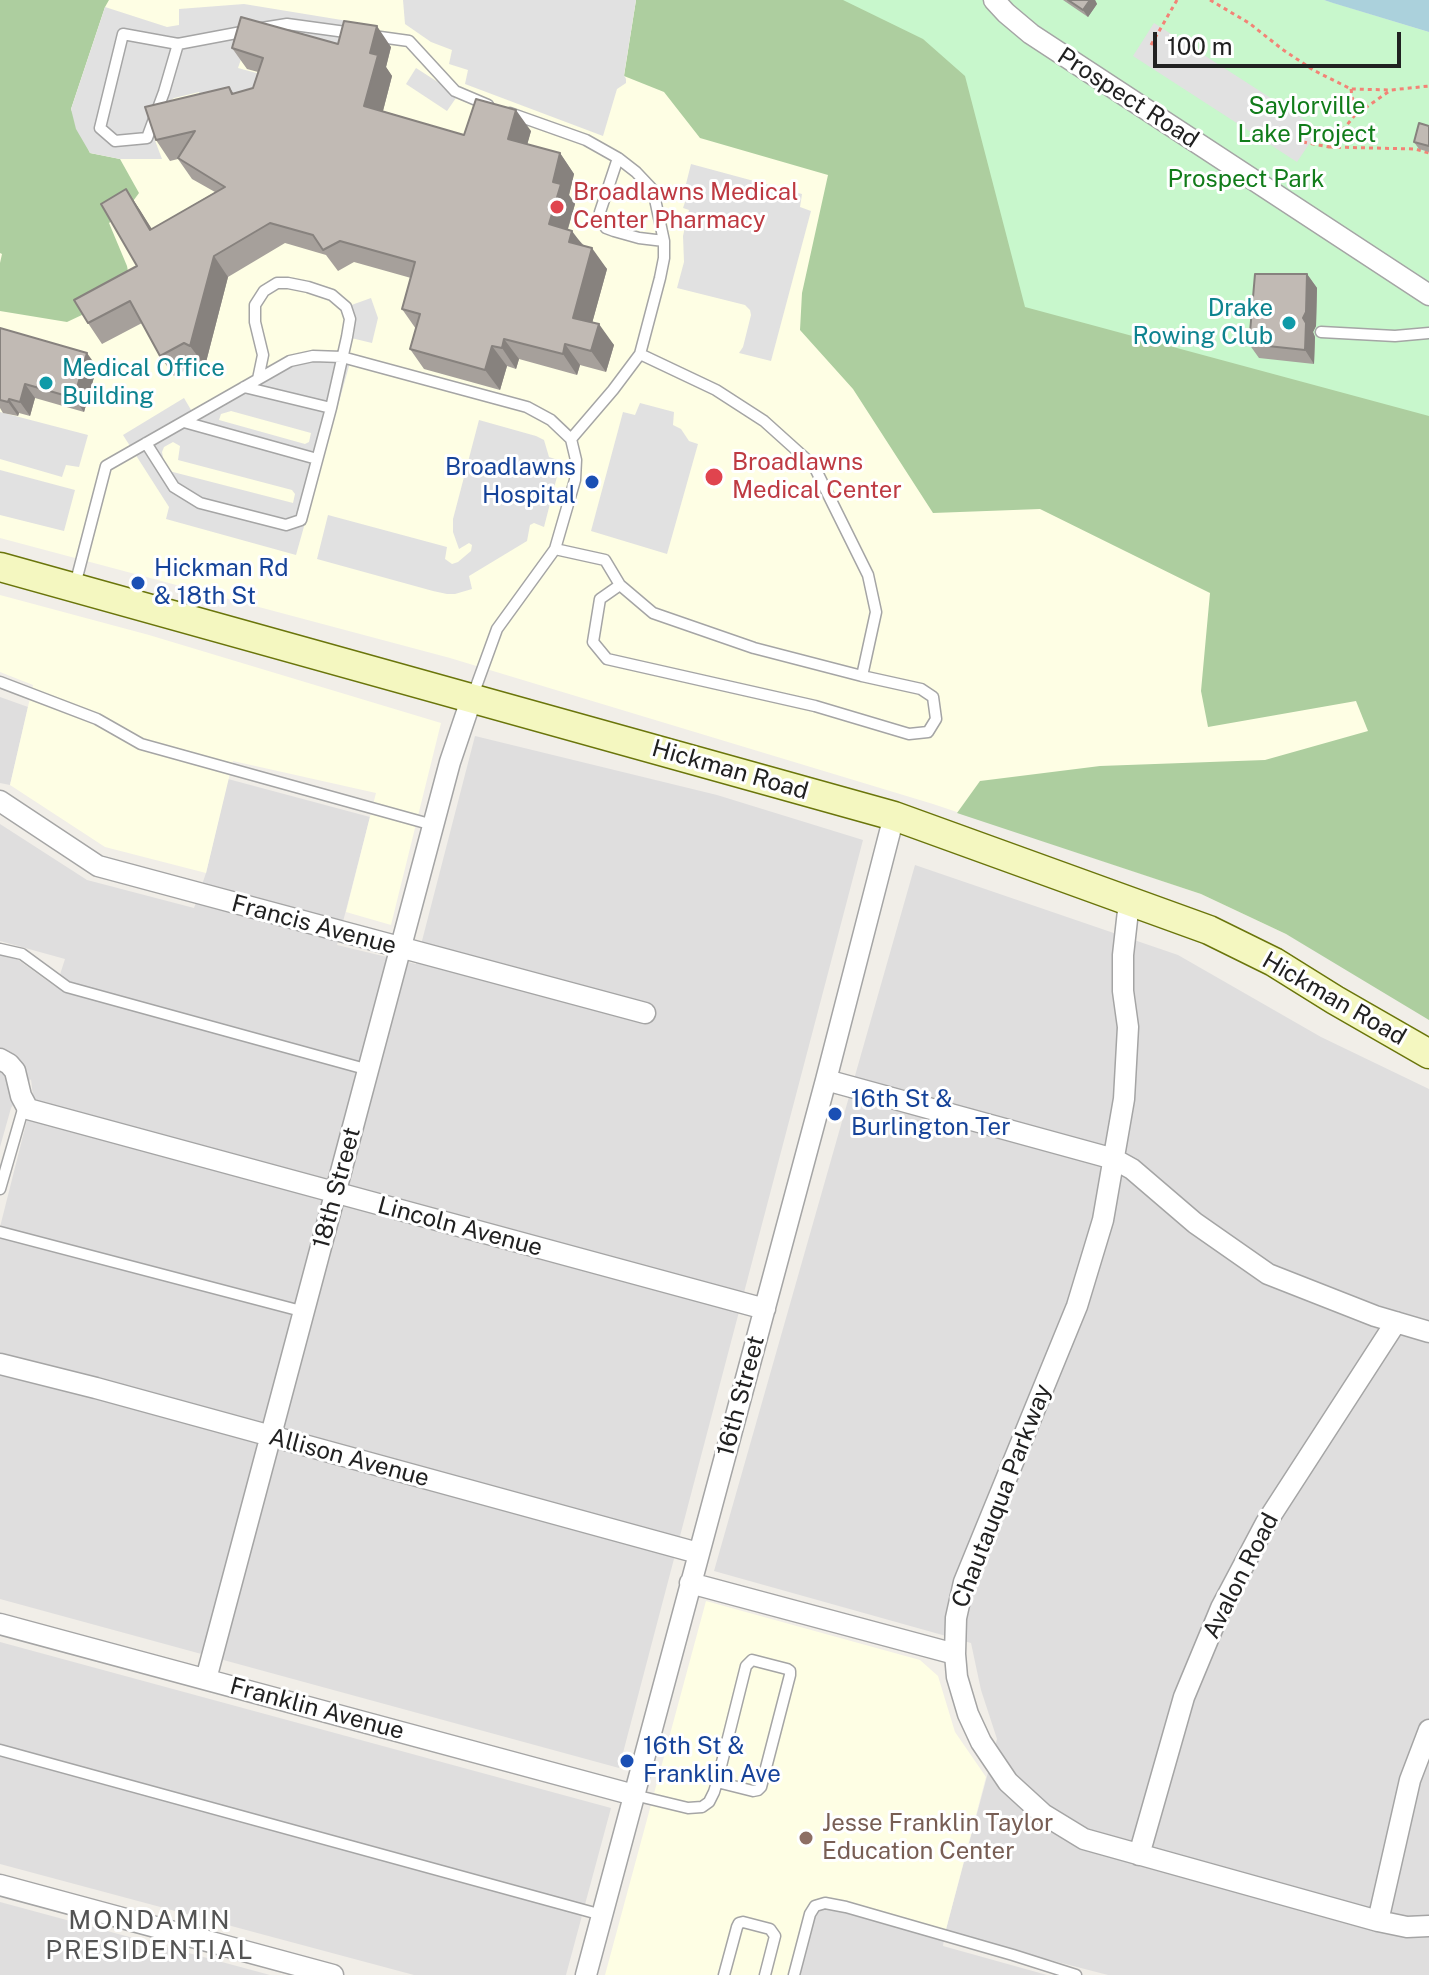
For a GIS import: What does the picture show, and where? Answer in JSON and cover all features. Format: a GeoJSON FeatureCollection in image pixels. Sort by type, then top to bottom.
{"type":"FeatureCollection","features":[{"type":"Feature","properties":{"kind":"main road","name":"Hickman Road"},"geometry":{"type":"LineString","coordinates":[[0,567],[894,816],[1209,930],[1274,962],[1429,1054]]}},
{"type":"Feature","properties":{"kind":"street","name":"Prospect Road"},"geometry":{"type":"LineString","coordinates":[[994,0],[1031,34],[1429,295]]}},
{"type":"Feature","properties":{"kind":"street","name":"18th Street"},"geometry":{"type":"LineString","coordinates":[[206,1679],[450,762],[472,697]]}},
{"type":"Feature","properties":{"kind":"street","name":"Francis Avenue"},"geometry":{"type":"LineString","coordinates":[[0,801],[98,866],[645,1013]]}},
{"type":"Feature","properties":{"kind":"street","name":"16th Street"},"geometry":{"type":"LineString","coordinates":[[586,1975],[894,816]]}},
{"type":"Feature","properties":{"kind":"street","name":"Chautauqua Parkway"},"geometry":{"type":"LineString","coordinates":[[1129,902],[1123,955],[1123,991],[1128,1027],[1124,1099],[1103,1220],[1077,1306],[964,1582],[956,1618],[957,1677],[968,1714],[981,1742],[1008,1782],[1043,1814],[1084,1839],[1378,1921],[1407,1927],[1429,1926]]}},
{"type":"Feature","properties":{"kind":"street"},"geometry":{"type":"LineString","coordinates":[[0,1059],[15,1071],[25,1104]]}},
{"type":"Feature","properties":{"kind":"street"},"geometry":{"type":"LineString","coordinates":[[826,1080],[1114,1159],[1132,1169],[1195,1223],[1268,1274],[1375,1316],[1429,1332]]}},
{"type":"Feature","properties":{"kind":"street","name":"Lincoln Avenue"},"geometry":{"type":"LineString","coordinates":[[25,1104],[28,1109],[765,1309]]}},
{"type":"Feature","properties":{"kind":"street","name":"Avalon Road"},"geometry":{"type":"LineString","coordinates":[[1139,1855],[1184,1697],[1221,1608],[1266,1523],[1396,1322]]}},
{"type":"Feature","properties":{"kind":"street","name":"Allison Avenue"},"geometry":{"type":"LineString","coordinates":[[0,1364],[698,1553]]}},
{"type":"Feature","properties":{"kind":"street"},"geometry":{"type":"LineString","coordinates":[[690,1583],[955,1654]]}},
{"type":"Feature","properties":{"kind":"street","name":"Franklin Avenue"},"geometry":{"type":"LineString","coordinates":[[0,1624],[634,1795]]}},
{"type":"Feature","properties":{"kind":"street"},"geometry":{"type":"LineString","coordinates":[[1378,1921],[1410,1780],[1429,1730]]}},
{"type":"Feature","properties":{"kind":"street"},"geometry":{"type":"LineString","coordinates":[[0,1885],[333,1975]]}},
{"type":"Feature","properties":{"kind":"lane"},"geometry":{"type":"LineString","coordinates":[[178,44],[147,138],[115,141],[100,128],[123,34],[178,44],[287,24],[409,41],[455,91],[586,140],[636,172],[653,190],[664,241],[660,278],[640,354],[571,439]]}},
{"type":"Feature","properties":{"kind":"lane"},"geometry":{"type":"LineString","coordinates":[[618,158],[600,212],[601,221],[606,228],[614,231],[664,241]]}},
{"type":"Feature","properties":{"kind":"lane"},"geometry":{"type":"LineString","coordinates":[[146,443],[174,487],[200,503],[286,525],[301,520],[342,357],[350,319],[346,307],[332,295],[288,283],[277,283],[264,291],[255,305],[255,322],[263,355],[258,379]]}},
{"type":"Feature","properties":{"kind":"lane"},"geometry":{"type":"LineString","coordinates":[[1321,332],[1395,336],[1429,333]]}},
{"type":"Feature","properties":{"kind":"lane"},"geometry":{"type":"LineString","coordinates":[[640,354],[716,390],[764,421],[814,466],[868,575],[876,612],[862,676]]}},
{"type":"Feature","properties":{"kind":"lane"},"geometry":{"type":"LineString","coordinates":[[74,587],[106,466],[290,361],[313,356],[342,357],[527,407],[551,420],[571,439],[576,460],[575,480],[555,549],[497,629],[472,697]]}},
{"type":"Feature","properties":{"kind":"lane"},"geometry":{"type":"LineString","coordinates":[[244,387],[331,408]]}},
{"type":"Feature","properties":{"kind":"lane"},"geometry":{"type":"LineString","coordinates":[[184,422],[317,459]]}},
{"type":"Feature","properties":{"kind":"lane"},"geometry":{"type":"LineString","coordinates":[[555,549],[605,560],[620,585],[653,613],[754,648],[921,689],[933,697],[936,719],[928,732],[909,734],[815,706],[607,659],[593,642],[600,599],[620,585]]}},
{"type":"Feature","properties":{"kind":"lane"},"geometry":{"type":"LineString","coordinates":[[0,682],[97,719],[141,744],[434,825]]}},
{"type":"Feature","properties":{"kind":"lane"},"geometry":{"type":"LineString","coordinates":[[0,949],[22,954],[67,987],[369,1070]]}},
{"type":"Feature","properties":{"kind":"lane"},"geometry":{"type":"LineString","coordinates":[[0,1189],[25,1104]]}},
{"type":"Feature","properties":{"kind":"lane"},"geometry":{"type":"LineString","coordinates":[[0,1232],[305,1312]]}},
{"type":"Feature","properties":{"kind":"lane"},"geometry":{"type":"LineString","coordinates":[[634,1795],[694,1808],[709,1802],[717,1782],[746,1666],[752,1660],[787,1669],[790,1675],[761,1787],[753,1791],[717,1782]]}},
{"type":"Feature","properties":{"kind":"lane"},"geometry":{"type":"LineString","coordinates":[[0,1750],[602,1915]]}},
{"type":"Feature","properties":{"kind":"lane"},"geometry":{"type":"LineString","coordinates":[[794,1975],[810,1914],[815,1906],[825,1903],[1076,1975]]}},
{"type":"Feature","properties":{"kind":"lane"},"geometry":{"type":"LineString","coordinates":[[724,1975],[737,1927],[743,1922],[770,1929],[775,1936],[765,1975]]}},
{"type":"Feature","properties":{"kind":"path"},"geometry":{"type":"LineString","coordinates":[[1151,45],[1177,0]]}},
{"type":"Feature","properties":{"kind":"path"},"geometry":{"type":"LineString","coordinates":[[1210,0],[1249,23],[1313,70],[1351,89],[1391,90],[1429,86]]}},
{"type":"Feature","properties":{"kind":"path"},"geometry":{"type":"LineString","coordinates":[[1351,89],[1355,115]]}},
{"type":"Feature","properties":{"kind":"path"},"geometry":{"type":"LineString","coordinates":[[1329,147],[1355,115],[1391,90]]}},
{"type":"Feature","properties":{"kind":"path"},"geometry":{"type":"LineString","coordinates":[[1303,142],[1329,147],[1415,149],[1429,153]]}},
{"type":"Feature","properties":{"kind":"shaded area","name":"Broadlawns Medical Center"},"geometry":{"type":"Polygon","coordinates":[[[74,0],[878,0],[1429,416],[1429,1013],[1286,934],[1201,894],[933,804],[450,658],[0,538],[0,250],[74,0]]]}},
{"type":"Feature","properties":{"kind":"shaded area"},"geometry":{"type":"Polygon","coordinates":[[[403,0],[636,0],[624,75],[626,83],[617,89],[603,136],[465,84],[468,70],[449,64],[452,50],[431,42],[405,24],[403,0]]]}},
{"type":"Feature","properties":{"kind":"shaded area"},"geometry":{"type":"Polygon","coordinates":[[[244,4],[360,23],[352,63],[250,33],[238,68],[275,78],[205,113],[199,92],[174,98],[153,112],[151,130],[162,159],[120,159],[90,153],[76,129],[71,109],[105,7],[167,27],[179,25],[179,9],[244,4]]]}},
{"type":"Feature","properties":{"kind":"shaded area"},"geometry":{"type":"Polygon","coordinates":[[[1154,23],[1319,129],[1297,162],[1133,56],[1154,23]]]}},
{"type":"Feature","properties":{"kind":"shaded area"},"geometry":{"type":"Polygon","coordinates":[[[416,68],[458,95],[447,111],[406,84],[416,68]]]}},
{"type":"Feature","properties":{"kind":"shaded area"},"geometry":{"type":"Polygon","coordinates":[[[691,164],[802,194],[800,207],[811,211],[771,361],[739,353],[751,315],[745,305],[677,288],[684,262],[683,236],[689,210],[683,208],[686,199],[684,192],[691,164]]]}},
{"type":"Feature","properties":{"kind":"shaded area"},"geometry":{"type":"Polygon","coordinates":[[[371,298],[378,318],[372,343],[347,337],[346,307],[371,298]]]}},
{"type":"Feature","properties":{"kind":"shaded area"},"geometry":{"type":"Polygon","coordinates":[[[351,359],[296,555],[166,519],[169,507],[123,435],[184,398],[194,415],[290,361],[351,359]],[[231,411],[221,414],[219,420],[305,444],[309,442],[311,433],[231,411]],[[173,442],[162,452],[169,471],[293,503],[295,494],[292,490],[178,460],[180,446],[173,442]]]}},
{"type":"Feature","properties":{"kind":"shaded area"},"geometry":{"type":"Polygon","coordinates":[[[640,403],[674,412],[673,425],[681,429],[689,441],[698,444],[667,554],[591,531],[623,412],[635,415],[640,403]]]}},
{"type":"Feature","properties":{"kind":"shaded area"},"geometry":{"type":"Polygon","coordinates":[[[0,412],[88,435],[79,467],[66,465],[62,477],[0,459],[0,412]]]}},
{"type":"Feature","properties":{"kind":"shaded area"},"geometry":{"type":"Polygon","coordinates":[[[479,420],[544,440],[549,457],[561,461],[544,527],[534,523],[530,525],[527,541],[469,576],[472,589],[447,594],[317,559],[328,515],[447,547],[445,559],[452,564],[471,551],[472,545],[469,543],[459,549],[453,532],[453,519],[479,420]]]}},
{"type":"Feature","properties":{"kind":"shaded area"},"geometry":{"type":"Polygon","coordinates":[[[0,470],[75,490],[64,531],[0,515],[0,470]]]}},
{"type":"Feature","properties":{"kind":"shaded area"},"geometry":{"type":"Polygon","coordinates":[[[0,595],[149,635],[441,723],[391,925],[346,912],[376,793],[233,761],[206,873],[105,847],[10,785],[33,685],[0,672],[0,595]]]}},
{"type":"Feature","properties":{"kind":"shaded area"},"geometry":{"type":"Polygon","coordinates":[[[0,697],[28,707],[10,785],[0,783],[0,697]]]}},
{"type":"Feature","properties":{"kind":"shaded area"},"geometry":{"type":"Polygon","coordinates":[[[475,736],[717,795],[863,840],[619,1768],[0,1599],[0,1227],[33,1096],[31,1079],[11,1108],[0,1147],[0,954],[17,959],[56,987],[65,959],[0,941],[0,824],[87,880],[194,908],[206,873],[228,779],[370,817],[337,945],[416,964],[475,736]]]}},
{"type":"Feature","properties":{"kind":"shaded area"},"geometry":{"type":"Polygon","coordinates":[[[915,865],[1178,955],[1321,1037],[1429,1089],[1429,1975],[1108,1975],[945,1933],[997,1739],[981,1690],[971,1643],[714,1571],[915,865]]]}},
{"type":"Feature","properties":{"kind":"shaded area","name":"Jesse Franklin Taylor Education Center"},"geometry":{"type":"Polygon","coordinates":[[[706,1601],[920,1660],[938,1676],[955,1732],[986,1777],[945,1933],[815,1899],[792,1975],[605,1975],[706,1601]]]}},
{"type":"Feature","properties":{"kind":"shaded area"},"geometry":{"type":"Polygon","coordinates":[[[0,1642],[611,1808],[566,1975],[414,1975],[0,1864],[0,1642]]]}},
{"type":"Feature","properties":{"kind":"shaded area"},"geometry":{"type":"Polygon","coordinates":[[[815,1899],[945,1933],[943,1946],[1047,1975],[792,1975],[815,1899]]]}},
{"type":"Feature","properties":{"kind":"shaded area"},"geometry":{"type":"Polygon","coordinates":[[[0,1902],[270,1975],[0,1975],[0,1902]]]}},
{"type":"Feature","properties":{"kind":"green space"},"geometry":{"type":"Polygon","coordinates":[[[0,0],[109,0],[71,109],[90,153],[120,159],[139,193],[128,208],[109,223],[127,266],[130,282],[101,306],[67,322],[0,311],[0,0]]]}},
{"type":"Feature","properties":{"kind":"green space"},"geometry":{"type":"Polygon","coordinates":[[[636,0],[955,0],[1429,358],[1429,1020],[1286,934],[1201,894],[957,813],[980,781],[1100,766],[1265,760],[1368,731],[1356,701],[1208,727],[1201,691],[1210,593],[1040,509],[933,513],[853,389],[800,330],[802,293],[828,175],[700,138],[664,92],[624,76],[636,0]]]}},
{"type":"Feature","properties":{"kind":"green space","name":"Prospect Park"},"geometry":{"type":"Polygon","coordinates":[[[843,0],[1324,0],[1429,32],[1429,416],[1025,307],[965,76],[923,39],[843,0]]]}},
{"type":"Feature","properties":{"kind":"water"},"geometry":{"type":"Polygon","coordinates":[[[1324,0],[1429,0],[1429,32],[1333,3],[1324,0]]]}},
{"type":"Feature","properties":{"kind":"building"},"geometry":{"type":"Polygon","coordinates":[[[1068,0],[1090,0],[1083,10],[1068,0]]]}},
{"type":"Feature","properties":{"kind":"building"},"geometry":{"type":"Polygon","coordinates":[[[241,17],[338,44],[344,21],[377,26],[370,53],[378,55],[364,106],[464,135],[476,99],[516,110],[508,139],[560,153],[553,182],[561,184],[549,224],[572,231],[569,242],[592,248],[573,318],[599,324],[591,351],[565,344],[563,354],[504,339],[502,348],[492,346],[485,370],[410,349],[420,314],[402,309],[415,262],[340,241],[323,250],[313,235],[270,223],[214,256],[190,346],[184,343],[160,356],[130,301],[88,323],[74,300],[137,266],[101,204],[126,189],[150,230],[225,187],[178,158],[195,131],[156,140],[145,107],[229,87],[232,94],[253,88],[263,58],[232,48],[241,17]]]}},
{"type":"Feature","properties":{"kind":"building"},"geometry":{"type":"Polygon","coordinates":[[[1419,123],[1429,126],[1429,146],[1414,142],[1419,123]]]}},
{"type":"Feature","properties":{"kind":"building","name":"Drake Rowing Club"},"geometry":{"type":"Polygon","coordinates":[[[1255,274],[1307,274],[1306,312],[1303,318],[1306,323],[1305,350],[1249,344],[1255,274]]]}},
{"type":"Feature","properties":{"kind":"building","name":"Medical Office Building"},"geometry":{"type":"Polygon","coordinates":[[[0,328],[87,353],[74,398],[25,384],[20,402],[0,400],[0,328]]]}},
{"type":"Feature","properties":{"kind":"place","name":"Broadlawns Medical Center Pharmacy"},"geometry":{"type":"Point","coordinates":[557,207]}},
{"type":"Feature","properties":{"kind":"place","name":"Drake Rowing Club"},"geometry":{"type":"Point","coordinates":[1289,323]}},
{"type":"Feature","properties":{"kind":"place","name":"Medical Office Building"},"geometry":{"type":"Point","coordinates":[46,383]}},
{"type":"Feature","properties":{"kind":"place","name":"Broadlawns Medical Center"},"geometry":{"type":"Point","coordinates":[714,477]}},
{"type":"Feature","properties":{"kind":"place","name":"Broadlawns Hospital"},"geometry":{"type":"Point","coordinates":[592,482]}},
{"type":"Feature","properties":{"kind":"place","name":"Hickman Rd & 18th St"},"geometry":{"type":"Point","coordinates":[138,583]}},
{"type":"Feature","properties":{"kind":"place","name":"16th St & Burlington Ter"},"geometry":{"type":"Point","coordinates":[835,1114]}},
{"type":"Feature","properties":{"kind":"place","name":"16th St & Franklin Ave"},"geometry":{"type":"Point","coordinates":[627,1761]}},
{"type":"Feature","properties":{"kind":"place","name":"Jesse Franklin Taylor Education Center"},"geometry":{"type":"Point","coordinates":[806,1838]}},
{"type":"Feature","properties":{"kind":"district","name":"MONDAMIN PRESIDENTIAL"},"geometry":{"type":"Point","coordinates":[150,1936]}},
{"type":"Feature","properties":{"kind":"park label","name":"Saylorville Lake Project"},"geometry":{"type":"Point","coordinates":[1307,121]}}]}
